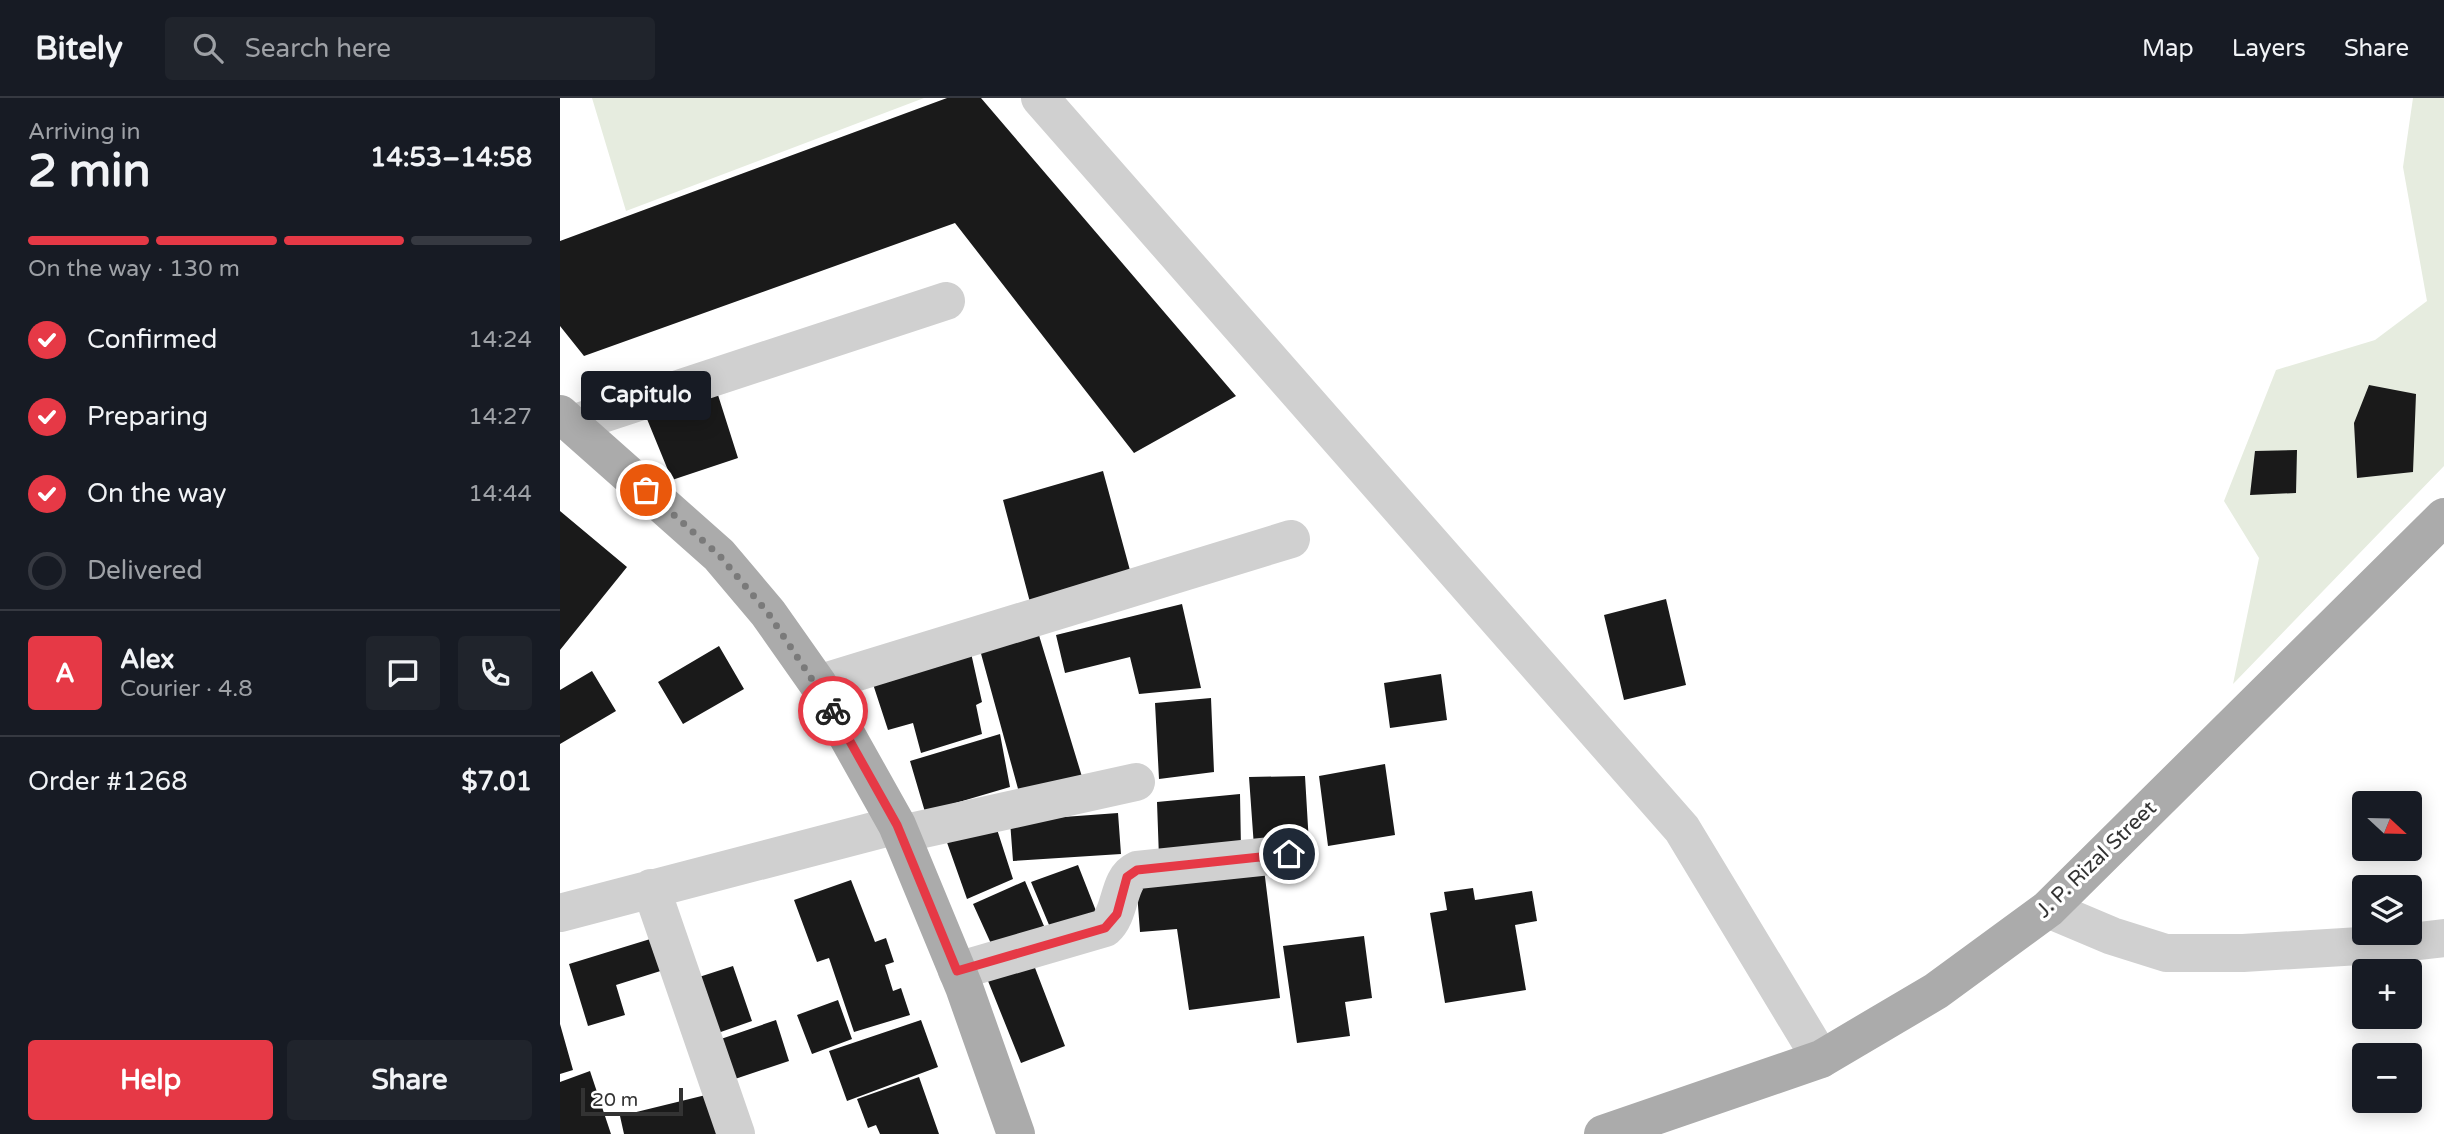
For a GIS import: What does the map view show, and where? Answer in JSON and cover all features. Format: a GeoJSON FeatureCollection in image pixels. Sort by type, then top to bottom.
{"type":"FeatureCollection","features":[{"type":"Feature","properties":{"kind":"main road"},"geometry":{"type":"LineString","coordinates":[[566,419],[719,555],[768,613],[818,684],[899,830],[957,971],[1016,1134]]}},
{"type":"Feature","properties":{"kind":"main road","name":"J. P. Rizal Street"},"geometry":{"type":"LineString","coordinates":[[1603,1134],[1821,1059],[1936,991],[2048,909],[2444,517]]}},
{"type":"Feature","properties":{"kind":"street"},"geometry":{"type":"LineString","coordinates":[[1040,98],[1682,829],[1821,1059]]}},
{"type":"Feature","properties":{"kind":"street"},"geometry":{"type":"LineString","coordinates":[[566,419],[946,302]]}},
{"type":"Feature","properties":{"kind":"street"},"geometry":{"type":"LineString","coordinates":[[818,684],[1291,539]]}},
{"type":"Feature","properties":{"kind":"street"},"geometry":{"type":"LineString","coordinates":[[560,913],[651,888],[899,830],[1136,782]]}},
{"type":"Feature","properties":{"kind":"street"},"geometry":{"type":"LineString","coordinates":[[957,971],[1105,928],[1117,914],[1127,877],[1137,870],[1289,854]]}},
{"type":"Feature","properties":{"kind":"street"},"geometry":{"type":"LineString","coordinates":[[651,888],[736,1134]]}},
{"type":"Feature","properties":{"kind":"street"},"geometry":{"type":"LineString","coordinates":[[2048,909],[2112,936],[2166,953],[2243,953],[2393,944],[2444,938]]}},
{"type":"Feature","properties":{"kind":"shaded area"},"geometry":{"type":"Polygon","coordinates":[[[592,98],[924,98],[626,211],[592,98]]]}},
{"type":"Feature","properties":{"kind":"shaded area"},"geometry":{"type":"Polygon","coordinates":[[[2413,98],[2444,98],[2444,466],[2233,684],[2259,558],[2224,501],[2276,370],[2375,340],[2427,301],[2403,167],[2413,98]]]}},
{"type":"Feature","properties":{"kind":"building"},"geometry":{"type":"Polygon","coordinates":[[[947,98],[981,98],[1236,396],[1134,453],[955,223],[584,356],[560,326],[560,241],[947,98]]]}},
{"type":"Feature","properties":{"kind":"building"},"geometry":{"type":"Polygon","coordinates":[[[2369,385],[2416,394],[2413,472],[2357,478],[2354,423],[2369,385]]]}},
{"type":"Feature","properties":{"kind":"building"},"geometry":{"type":"Polygon","coordinates":[[[718,395],[738,458],[672,480],[647,419],[718,395]]]}},
{"type":"Feature","properties":{"kind":"building"},"geometry":{"type":"Polygon","coordinates":[[[2297,450],[2296,493],[2250,495],[2255,451],[2297,450]]]}},
{"type":"Feature","properties":{"kind":"building"},"geometry":{"type":"Polygon","coordinates":[[[1103,471],[1131,574],[1031,606],[1003,500],[1103,471]]]}},
{"type":"Feature","properties":{"kind":"building"},"geometry":{"type":"Polygon","coordinates":[[[560,511],[627,567],[560,650],[560,511]]]}},
{"type":"Feature","properties":{"kind":"building"},"geometry":{"type":"Polygon","coordinates":[[[1666,599],[1686,685],[1624,700],[1604,615],[1666,599]]]}},
{"type":"Feature","properties":{"kind":"building"},"geometry":{"type":"Polygon","coordinates":[[[1182,604],[1201,688],[1139,694],[1130,657],[1065,673],[1056,635],[1182,604]]]}},
{"type":"Feature","properties":{"kind":"building"},"geometry":{"type":"Polygon","coordinates":[[[1038,632],[1083,780],[1020,796],[980,650],[1038,632]]]}},
{"type":"Feature","properties":{"kind":"building"},"geometry":{"type":"Polygon","coordinates":[[[719,646],[744,689],[683,724],[658,682],[719,646]]]}},
{"type":"Feature","properties":{"kind":"building"},"geometry":{"type":"Polygon","coordinates":[[[971,653],[982,702],[976,705],[982,734],[921,753],[913,723],[888,730],[872,681],[971,653]]]}},
{"type":"Feature","properties":{"kind":"building"},"geometry":{"type":"Polygon","coordinates":[[[592,671],[616,711],[560,744],[560,690],[592,671]]]}},
{"type":"Feature","properties":{"kind":"building"},"geometry":{"type":"Polygon","coordinates":[[[1441,674],[1447,720],[1390,728],[1384,683],[1441,674]]]}},
{"type":"Feature","properties":{"kind":"building"},"geometry":{"type":"Polygon","coordinates":[[[1211,698],[1214,772],[1159,779],[1155,703],[1211,698]]]}},
{"type":"Feature","properties":{"kind":"building"},"geometry":{"type":"Polygon","coordinates":[[[1000,734],[1010,787],[925,812],[910,761],[1000,734]]]}},
{"type":"Feature","properties":{"kind":"building"},"geometry":{"type":"Polygon","coordinates":[[[1385,764],[1395,835],[1328,846],[1319,776],[1385,764]]]}},
{"type":"Feature","properties":{"kind":"building"},"geometry":{"type":"Polygon","coordinates":[[[1305,776],[1309,844],[1254,847],[1249,777],[1305,776]]]}},
{"type":"Feature","properties":{"kind":"building"},"geometry":{"type":"Polygon","coordinates":[[[1240,794],[1241,849],[1159,858],[1157,802],[1240,794]]]}},
{"type":"Feature","properties":{"kind":"building"},"geometry":{"type":"Polygon","coordinates":[[[1118,813],[1121,854],[1013,861],[1010,821],[1118,813]]]}},
{"type":"Feature","properties":{"kind":"building"},"geometry":{"type":"Polygon","coordinates":[[[994,820],[1013,879],[967,899],[944,834],[994,820]]]}},
{"type":"Feature","properties":{"kind":"building"},"geometry":{"type":"Polygon","coordinates":[[[1078,865],[1098,916],[1052,932],[1031,882],[1078,865]]]}},
{"type":"Feature","properties":{"kind":"building"},"geometry":{"type":"Polygon","coordinates":[[[1264,869],[1280,998],[1189,1010],[1177,929],[1140,932],[1136,879],[1264,869]]]}},
{"type":"Feature","properties":{"kind":"building"},"geometry":{"type":"Polygon","coordinates":[[[851,880],[875,942],[886,938],[894,962],[885,965],[893,991],[901,988],[910,1015],[854,1032],[829,958],[817,962],[794,900],[851,880]]]}},
{"type":"Feature","properties":{"kind":"building"},"geometry":{"type":"Polygon","coordinates":[[[1025,881],[1044,926],[993,948],[973,904],[1025,881]]]}},
{"type":"Feature","properties":{"kind":"building"},"geometry":{"type":"Polygon","coordinates":[[[1473,888],[1475,900],[1532,891],[1537,921],[1515,925],[1526,990],[1445,1003],[1430,913],[1447,910],[1444,892],[1473,888]]]}},
{"type":"Feature","properties":{"kind":"building"},"geometry":{"type":"Polygon","coordinates":[[[660,936],[670,968],[616,985],[625,1015],[588,1026],[569,964],[660,936]]]}},
{"type":"Feature","properties":{"kind":"building"},"geometry":{"type":"Polygon","coordinates":[[[1364,936],[1372,998],[1345,1002],[1350,1036],[1297,1043],[1283,946],[1364,936]]]}},
{"type":"Feature","properties":{"kind":"building"},"geometry":{"type":"Polygon","coordinates":[[[1032,960],[1065,1046],[1021,1063],[986,976],[1032,960]]]}},
{"type":"Feature","properties":{"kind":"building"},"geometry":{"type":"Polygon","coordinates":[[[733,966],[752,1021],[715,1034],[696,978],[733,966]]]}},
{"type":"Feature","properties":{"kind":"building"},"geometry":{"type":"Polygon","coordinates":[[[838,1000],[852,1039],[812,1054],[797,1015],[838,1000]]]}},
{"type":"Feature","properties":{"kind":"building"},"geometry":{"type":"Polygon","coordinates":[[[776,1020],[789,1061],[732,1080],[718,1040],[776,1020]]]}},
{"type":"Feature","properties":{"kind":"building"},"geometry":{"type":"Polygon","coordinates":[[[921,1020],[938,1067],[847,1101],[829,1051],[921,1020]]]}},
{"type":"Feature","properties":{"kind":"building"},"geometry":{"type":"Polygon","coordinates":[[[560,1024],[573,1070],[560,1074],[560,1024]]]}},
{"type":"Feature","properties":{"kind":"building"},"geometry":{"type":"Polygon","coordinates":[[[590,1071],[611,1134],[560,1134],[560,1082],[590,1071]]]}},
{"type":"Feature","properties":{"kind":"building"},"geometry":{"type":"Polygon","coordinates":[[[919,1077],[939,1134],[880,1134],[876,1125],[868,1128],[857,1099],[919,1077]]]}},
{"type":"Feature","properties":{"kind":"building"},"geometry":{"type":"Polygon","coordinates":[[[714,1093],[724,1134],[624,1134],[620,1116],[714,1093]]]}},
{"type":"Feature","properties":{"kind":"way so far"},"geometry":{"type":"LineString","coordinates":[[646,490],[719,555],[768,613],[818,684],[833,711]]}},
{"type":"Feature","properties":{"kind":"place","name":"Capitulo"},"geometry":{"type":"Point","coordinates":[646,490]}},
{"type":"Feature","properties":{"kind":"route"},"geometry":{"type":"LineString","coordinates":[[833,711],[897,825],[957,971],[1105,928],[1117,914],[1127,877],[1137,870],[1289,854]]}}]}
